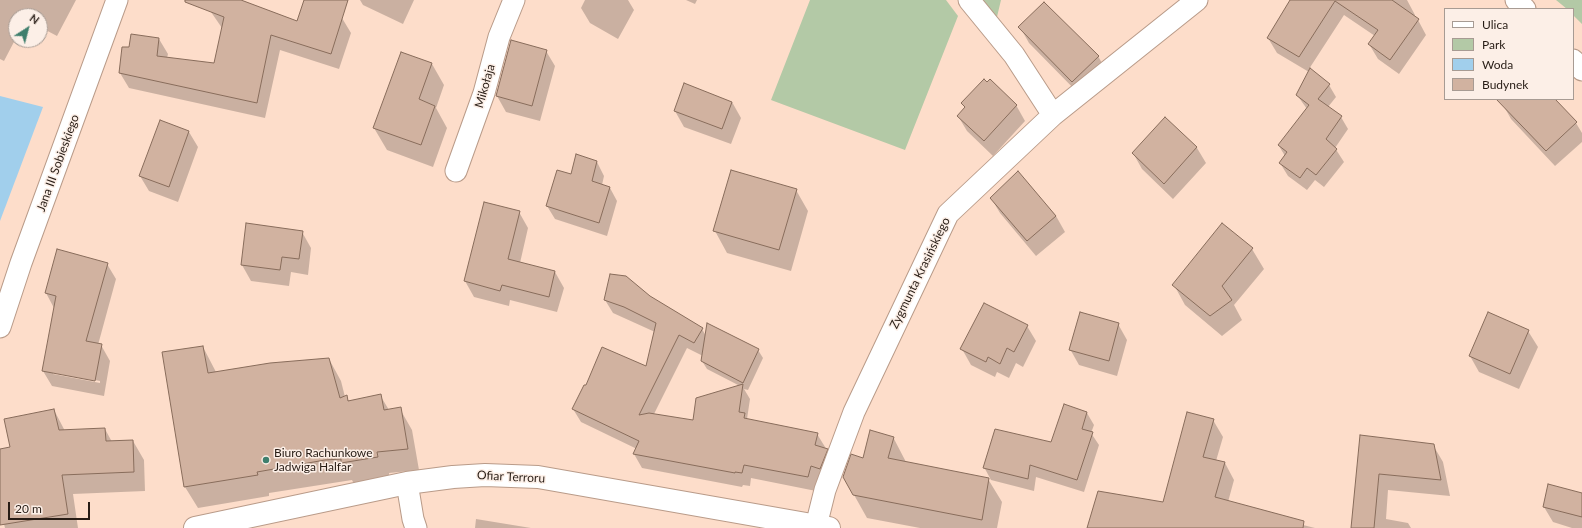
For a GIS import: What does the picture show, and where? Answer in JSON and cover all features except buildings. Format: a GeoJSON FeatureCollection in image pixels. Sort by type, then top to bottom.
{"type":"FeatureCollection","features":[{"type":"Feature","properties":{"kind":"street","name":"Jana III Sobieskiego"},"geometry":{"type":"LineString","coordinates":[[0,327],[21,263],[117,0]]}},
{"type":"Feature","properties":{"kind":"street","name":"Mikołaja"},"geometry":{"type":"LineString","coordinates":[[456,171],[484,93],[499,37],[514,0]]}},
{"type":"Feature","properties":{"kind":"street"},"geometry":{"type":"LineString","coordinates":[[969,0],[1014,54],[1053,115]]}},
{"type":"Feature","properties":{"kind":"street","name":"Zygmunta Krasińskiego"},"geometry":{"type":"LineString","coordinates":[[822,527],[824,490],[854,412],[948,214],[1053,115],[1196,0]]}},
{"type":"Feature","properties":{"kind":"street"},"geometry":{"type":"LineString","coordinates":[[1516,0],[1524,8]]}},
{"type":"Feature","properties":{"kind":"street"},"geometry":{"type":"LineString","coordinates":[[1574,61],[1582,70]]}},
{"type":"Feature","properties":{"kind":"street","name":"Ofiar Terroru"},"geometry":{"type":"LineString","coordinates":[[195,528],[407,483],[453,476],[485,475],[538,477],[822,527]]}},
{"type":"Feature","properties":{"kind":"street"},"geometry":{"type":"LineString","coordinates":[[407,483],[416,528]]}},
{"type":"Feature","properties":{"kind":"green space"},"geometry":{"type":"Polygon","coordinates":[[[810,0],[946,0],[958,16],[905,150],[771,100],[810,0]]]}},
{"type":"Feature","properties":{"kind":"green space"},"geometry":{"type":"Polygon","coordinates":[[[979,0],[1001,0],[996,21],[979,0]]]}},
{"type":"Feature","properties":{"kind":"green space"},"geometry":{"type":"Polygon","coordinates":[[[1556,0],[1582,0],[1582,24],[1574,16],[1574,8],[1566,8],[1556,0]]]}},
{"type":"Feature","properties":{"kind":"water"},"geometry":{"type":"Polygon","coordinates":[[[0,96],[43,107],[0,221],[0,96]]]}},
{"type":"Feature","properties":{"kind":"place","name":"Biuro Rachunkowe Jadwiga Halfar"},"geometry":{"type":"Point","coordinates":[266,460]}}]}
